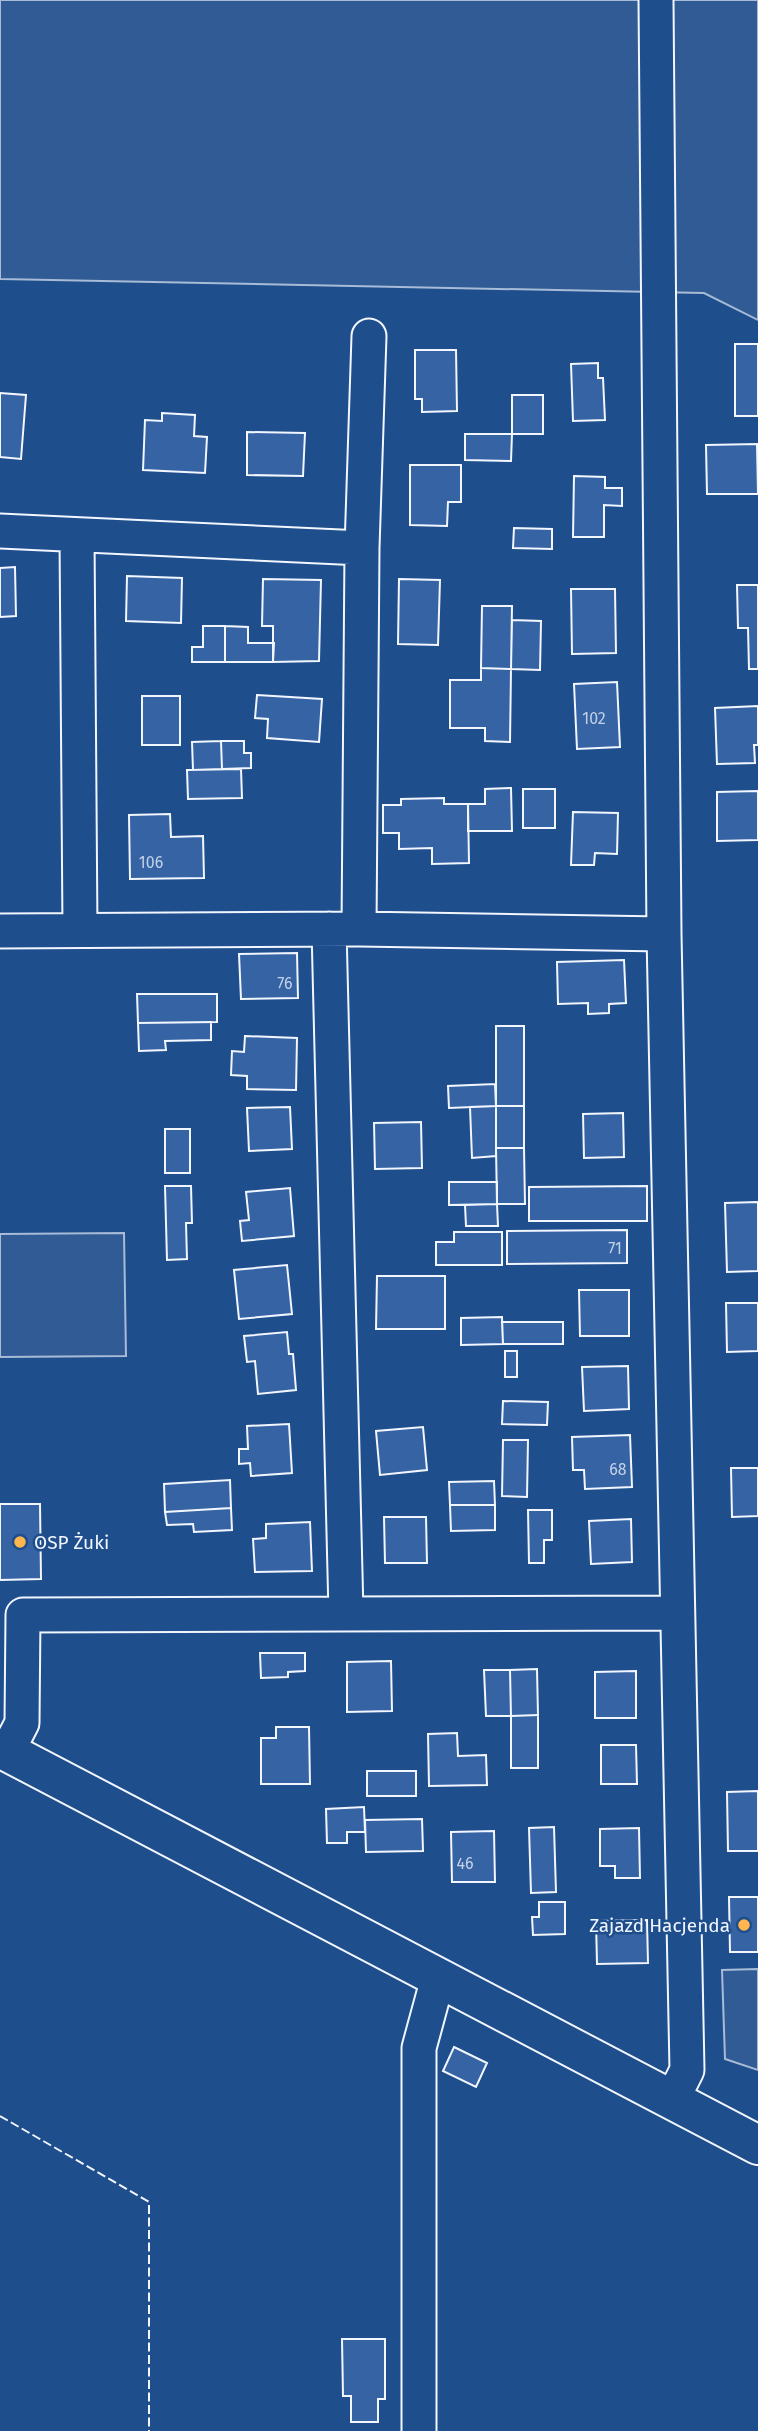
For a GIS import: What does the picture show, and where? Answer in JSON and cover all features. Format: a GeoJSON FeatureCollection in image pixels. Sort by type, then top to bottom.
{"type":"FeatureCollection","features":[{"type":"Feature","properties":{"kind":"main road"},"geometry":{"type":"LineString","coordinates":[[4,1750],[758,2145]]}},
{"type":"Feature","properties":{"kind":"street"},"geometry":{"type":"LineString","coordinates":[[656,0],[664,933],[687,2070],[672,2100]]}},
{"type":"Feature","properties":{"kind":"street"},"geometry":{"type":"LineString","coordinates":[[346,1614],[344,929],[369,335]]}},
{"type":"Feature","properties":{"kind":"street"},"geometry":{"type":"LineString","coordinates":[[0,531],[362,548]]}},
{"type":"Feature","properties":{"kind":"street"},"geometry":{"type":"LineString","coordinates":[[77,536],[80,930]]}},
{"type":"Feature","properties":{"kind":"street"},"geometry":{"type":"LineString","coordinates":[[0,930],[344,929],[664,933]]}},
{"type":"Feature","properties":{"kind":"street"},"geometry":{"type":"LineString","coordinates":[[4,1750],[22,1723],[23,1615],[677,1614]]}},
{"type":"Feature","properties":{"kind":"street"},"geometry":{"type":"LineString","coordinates":[[419,2431],[419,2048],[438,1978]]}},
{"type":"Feature","properties":{"kind":"shaded area"},"geometry":{"type":"Polygon","coordinates":[[[0,0],[758,0],[758,320],[704,293],[0,279],[0,0]]]}},
{"type":"Feature","properties":{"kind":"shaded area"},"geometry":{"type":"Polygon","coordinates":[[[124,1233],[126,1356],[0,1357],[0,1234],[124,1233]]]}},
{"type":"Feature","properties":{"kind":"shaded area"},"geometry":{"type":"Polygon","coordinates":[[[758,1969],[758,2070],[725,2059],[722,1970],[758,1969]]]}},
{"type":"Feature","properties":{"kind":"building"},"geometry":{"type":"Polygon","coordinates":[[[735,344],[758,344],[758,416],[735,416],[735,344]]]}},
{"type":"Feature","properties":{"kind":"building"},"geometry":{"type":"Polygon","coordinates":[[[415,350],[456,350],[457,411],[422,412],[422,399],[415,399],[415,350]]]}},
{"type":"Feature","properties":{"kind":"building"},"geometry":{"type":"Polygon","coordinates":[[[598,363],[598,378],[603,378],[605,420],[573,421],[571,364],[598,363]]]}},
{"type":"Feature","properties":{"kind":"building"},"geometry":{"type":"Polygon","coordinates":[[[0,393],[26,395],[21,459],[0,457],[0,393]]]}},
{"type":"Feature","properties":{"kind":"building"},"geometry":{"type":"Polygon","coordinates":[[[512,395],[543,395],[543,434],[512,434],[512,395]]]}},
{"type":"Feature","properties":{"kind":"building"},"geometry":{"type":"Polygon","coordinates":[[[162,413],[195,415],[194,436],[207,437],[205,473],[143,470],[145,420],[162,421],[162,413]]]}},
{"type":"Feature","properties":{"kind":"building"},"geometry":{"type":"Polygon","coordinates":[[[247,432],[305,433],[303,476],[247,475],[247,432]]]}},
{"type":"Feature","properties":{"kind":"building"},"geometry":{"type":"Polygon","coordinates":[[[465,434],[512,434],[511,461],[465,460],[465,434]]]}},
{"type":"Feature","properties":{"kind":"building"},"geometry":{"type":"Polygon","coordinates":[[[757,444],[758,494],[707,494],[706,445],[757,444]]]}},
{"type":"Feature","properties":{"kind":"building"},"geometry":{"type":"Polygon","coordinates":[[[410,465],[461,465],[461,502],[448,502],[447,526],[410,525],[410,465]]]}},
{"type":"Feature","properties":{"kind":"building"},"geometry":{"type":"Polygon","coordinates":[[[574,476],[605,477],[605,488],[622,488],[622,506],[604,505],[604,537],[573,537],[574,476]]]}},
{"type":"Feature","properties":{"kind":"building"},"geometry":{"type":"Polygon","coordinates":[[[514,528],[552,529],[552,549],[513,548],[514,528]]]}},
{"type":"Feature","properties":{"kind":"building"},"geometry":{"type":"Polygon","coordinates":[[[15,567],[16,616],[0,617],[0,568],[15,567]]]}},
{"type":"Feature","properties":{"kind":"building"},"geometry":{"type":"Polygon","coordinates":[[[127,576],[182,578],[181,623],[126,621],[127,576]]]}},
{"type":"Feature","properties":{"kind":"building"},"geometry":{"type":"Polygon","coordinates":[[[263,579],[321,580],[319,661],[273,662],[273,626],[262,626],[263,579]]]}},
{"type":"Feature","properties":{"kind":"building"},"geometry":{"type":"Polygon","coordinates":[[[399,579],[440,580],[438,645],[398,644],[399,579]]]}},
{"type":"Feature","properties":{"kind":"building"},"geometry":{"type":"Polygon","coordinates":[[[737,585],[758,585],[758,669],[749,669],[748,628],[738,628],[737,585]]]}},
{"type":"Feature","properties":{"kind":"building"},"geometry":{"type":"Polygon","coordinates":[[[571,589],[615,589],[616,653],[572,654],[571,589]]]}},
{"type":"Feature","properties":{"kind":"building"},"geometry":{"type":"Polygon","coordinates":[[[482,606],[512,606],[511,669],[481,668],[482,606]]]}},
{"type":"Feature","properties":{"kind":"building"},"geometry":{"type":"Polygon","coordinates":[[[512,620],[541,621],[540,670],[511,669],[512,620]]]}},
{"type":"Feature","properties":{"kind":"building"},"geometry":{"type":"Polygon","coordinates":[[[203,626],[225,626],[225,662],[192,662],[192,647],[203,647],[203,626]]]}},
{"type":"Feature","properties":{"kind":"building"},"geometry":{"type":"Polygon","coordinates":[[[225,626],[248,627],[248,643],[274,643],[273,662],[225,662],[225,626]]]}},
{"type":"Feature","properties":{"kind":"building"},"geometry":{"type":"Polygon","coordinates":[[[481,668],[511,669],[510,742],[485,741],[485,728],[450,728],[450,680],[481,680],[481,668]]]}},
{"type":"Feature","properties":{"kind":"building"},"geometry":{"type":"Polygon","coordinates":[[[617,682],[620,747],[577,749],[574,684],[617,682]]]}},
{"type":"Feature","properties":{"kind":"building"},"geometry":{"type":"Polygon","coordinates":[[[257,695],[322,699],[319,742],[267,738],[268,719],[255,718],[257,695]]]}},
{"type":"Feature","properties":{"kind":"building"},"geometry":{"type":"Polygon","coordinates":[[[142,696],[180,696],[180,745],[142,745],[142,696]]]}},
{"type":"Feature","properties":{"kind":"building"},"geometry":{"type":"Polygon","coordinates":[[[758,706],[755,763],[717,764],[715,708],[758,706]]]}},
{"type":"Feature","properties":{"kind":"building"},"geometry":{"type":"Polygon","coordinates":[[[221,741],[222,769],[193,770],[192,742],[221,741]]]}},
{"type":"Feature","properties":{"kind":"building"},"geometry":{"type":"Polygon","coordinates":[[[221,741],[244,741],[244,753],[251,753],[251,768],[222,769],[221,741]]]}},
{"type":"Feature","properties":{"kind":"building"},"geometry":{"type":"Polygon","coordinates":[[[241,769],[242,798],[188,799],[187,770],[241,769]]]}},
{"type":"Feature","properties":{"kind":"building"},"geometry":{"type":"Polygon","coordinates":[[[511,788],[512,831],[468,831],[468,804],[485,804],[485,789],[511,788]]]}},
{"type":"Feature","properties":{"kind":"building"},"geometry":{"type":"Polygon","coordinates":[[[523,789],[555,789],[555,828],[523,828],[523,789]]]}},
{"type":"Feature","properties":{"kind":"building"},"geometry":{"type":"Polygon","coordinates":[[[758,791],[758,840],[717,841],[717,792],[758,791]]]}},
{"type":"Feature","properties":{"kind":"building"},"geometry":{"type":"Polygon","coordinates":[[[444,798],[444,804],[468,804],[469,863],[432,864],[432,848],[399,849],[399,833],[383,833],[383,805],[401,805],[401,799],[444,798]]]}},
{"type":"Feature","properties":{"kind":"building"},"geometry":{"type":"Polygon","coordinates":[[[573,812],[618,813],[617,854],[595,853],[594,865],[571,865],[573,812]]]}},
{"type":"Feature","properties":{"kind":"building"},"geometry":{"type":"Polygon","coordinates":[[[170,814],[171,837],[203,836],[204,878],[130,879],[129,815],[170,814]]]}},
{"type":"Feature","properties":{"kind":"building"},"geometry":{"type":"Polygon","coordinates":[[[297,953],[298,998],[241,999],[239,954],[297,953]]]}},
{"type":"Feature","properties":{"kind":"building"},"geometry":{"type":"Polygon","coordinates":[[[624,960],[626,1003],[609,1004],[609,1013],[588,1014],[588,1003],[558,1004],[557,962],[624,960]]]}},
{"type":"Feature","properties":{"kind":"building"},"geometry":{"type":"Polygon","coordinates":[[[137,994],[217,994],[217,1022],[138,1023],[137,994]]]}},
{"type":"Feature","properties":{"kind":"building"},"geometry":{"type":"Polygon","coordinates":[[[211,1022],[211,1040],[165,1041],[166,1050],[139,1051],[138,1023],[211,1022]]]}},
{"type":"Feature","properties":{"kind":"building"},"geometry":{"type":"Polygon","coordinates":[[[496,1026],[524,1026],[524,1106],[496,1106],[496,1026]]]}},
{"type":"Feature","properties":{"kind":"building"},"geometry":{"type":"Polygon","coordinates":[[[245,1036],[297,1038],[296,1090],[247,1089],[247,1076],[231,1075],[232,1051],[244,1052],[245,1036]]]}},
{"type":"Feature","properties":{"kind":"building"},"geometry":{"type":"Polygon","coordinates":[[[495,1084],[496,1106],[449,1108],[448,1086],[495,1084]]]}},
{"type":"Feature","properties":{"kind":"building"},"geometry":{"type":"Polygon","coordinates":[[[496,1106],[496,1156],[472,1158],[470,1107],[496,1106]]]}},
{"type":"Feature","properties":{"kind":"building"},"geometry":{"type":"Polygon","coordinates":[[[496,1106],[524,1106],[524,1148],[496,1148],[496,1106]]]}},
{"type":"Feature","properties":{"kind":"building"},"geometry":{"type":"Polygon","coordinates":[[[290,1107],[292,1149],[249,1151],[247,1108],[290,1107]]]}},
{"type":"Feature","properties":{"kind":"building"},"geometry":{"type":"Polygon","coordinates":[[[623,1113],[624,1157],[584,1158],[583,1114],[623,1113]]]}},
{"type":"Feature","properties":{"kind":"building"},"geometry":{"type":"Polygon","coordinates":[[[421,1122],[422,1168],[375,1169],[374,1123],[421,1122]]]}},
{"type":"Feature","properties":{"kind":"building"},"geometry":{"type":"Polygon","coordinates":[[[165,1129],[190,1129],[190,1173],[165,1173],[165,1129]]]}},
{"type":"Feature","properties":{"kind":"building"},"geometry":{"type":"Polygon","coordinates":[[[496,1148],[524,1148],[525,1204],[497,1204],[496,1148]]]}},
{"type":"Feature","properties":{"kind":"building"},"geometry":{"type":"Polygon","coordinates":[[[449,1182],[497,1182],[497,1204],[449,1205],[449,1182]]]}},
{"type":"Feature","properties":{"kind":"building"},"geometry":{"type":"Polygon","coordinates":[[[165,1186],[191,1186],[192,1223],[186,1223],[187,1259],[167,1260],[165,1186]]]}},
{"type":"Feature","properties":{"kind":"building"},"geometry":{"type":"Polygon","coordinates":[[[647,1186],[647,1221],[529,1221],[529,1187],[647,1186]]]}},
{"type":"Feature","properties":{"kind":"building"},"geometry":{"type":"Polygon","coordinates":[[[290,1188],[294,1236],[242,1241],[240,1221],[249,1220],[246,1192],[290,1188]]]}},
{"type":"Feature","properties":{"kind":"building"},"geometry":{"type":"Polygon","coordinates":[[[758,1202],[758,1271],[727,1272],[725,1203],[758,1202]]]}},
{"type":"Feature","properties":{"kind":"building"},"geometry":{"type":"Polygon","coordinates":[[[497,1204],[498,1226],[466,1226],[465,1205],[497,1204]]]}},
{"type":"Feature","properties":{"kind":"building"},"geometry":{"type":"Polygon","coordinates":[[[627,1230],[627,1263],[507,1264],[507,1231],[627,1230]]]}},
{"type":"Feature","properties":{"kind":"building"},"geometry":{"type":"Polygon","coordinates":[[[454,1232],[502,1232],[502,1265],[436,1265],[436,1242],[454,1242],[454,1232]]]}},
{"type":"Feature","properties":{"kind":"building"},"geometry":{"type":"Polygon","coordinates":[[[287,1265],[292,1314],[239,1319],[234,1270],[287,1265]]]}},
{"type":"Feature","properties":{"kind":"building"},"geometry":{"type":"Polygon","coordinates":[[[377,1276],[445,1276],[445,1329],[376,1329],[377,1276]]]}},
{"type":"Feature","properties":{"kind":"building"},"geometry":{"type":"Polygon","coordinates":[[[579,1290],[629,1290],[629,1336],[580,1336],[579,1290]]]}},
{"type":"Feature","properties":{"kind":"building"},"geometry":{"type":"Polygon","coordinates":[[[726,1303],[758,1303],[758,1351],[727,1352],[726,1303]]]}},
{"type":"Feature","properties":{"kind":"building"},"geometry":{"type":"Polygon","coordinates":[[[502,1317],[503,1344],[461,1345],[461,1318],[502,1317]]]}},
{"type":"Feature","properties":{"kind":"building"},"geometry":{"type":"Polygon","coordinates":[[[502,1322],[563,1322],[563,1344],[503,1344],[502,1322]]]}},
{"type":"Feature","properties":{"kind":"building"},"geometry":{"type":"Polygon","coordinates":[[[287,1332],[289,1354],[293,1354],[296,1390],[258,1394],[255,1361],[247,1362],[244,1336],[287,1332]]]}},
{"type":"Feature","properties":{"kind":"building"},"geometry":{"type":"Polygon","coordinates":[[[505,1351],[517,1351],[517,1377],[505,1377],[505,1351]]]}},
{"type":"Feature","properties":{"kind":"building"},"geometry":{"type":"Polygon","coordinates":[[[628,1366],[629,1409],[584,1411],[582,1367],[628,1366]]]}},
{"type":"Feature","properties":{"kind":"building"},"geometry":{"type":"Polygon","coordinates":[[[503,1401],[548,1402],[547,1425],[502,1424],[503,1401]]]}},
{"type":"Feature","properties":{"kind":"building"},"geometry":{"type":"Polygon","coordinates":[[[289,1424],[292,1473],[251,1476],[250,1463],[239,1464],[239,1449],[248,1449],[247,1426],[289,1424]]]}},
{"type":"Feature","properties":{"kind":"building"},"geometry":{"type":"Polygon","coordinates":[[[423,1427],[427,1470],[380,1475],[376,1431],[423,1427]]]}},
{"type":"Feature","properties":{"kind":"building"},"geometry":{"type":"Polygon","coordinates":[[[630,1435],[632,1487],[585,1489],[584,1470],[573,1470],[572,1437],[630,1435]]]}},
{"type":"Feature","properties":{"kind":"building"},"geometry":{"type":"Polygon","coordinates":[[[503,1440],[528,1440],[527,1497],[502,1496],[503,1440]]]}},
{"type":"Feature","properties":{"kind":"building"},"geometry":{"type":"Polygon","coordinates":[[[731,1468],[758,1468],[758,1516],[732,1517],[731,1468]]]}},
{"type":"Feature","properties":{"kind":"building"},"geometry":{"type":"Polygon","coordinates":[[[230,1480],[231,1508],[165,1512],[164,1484],[230,1480]]]}},
{"type":"Feature","properties":{"kind":"building"},"geometry":{"type":"Polygon","coordinates":[[[494,1481],[495,1505],[450,1505],[449,1482],[494,1481]]]}},
{"type":"Feature","properties":{"kind":"building","name":"OSP Żuki"},"geometry":{"type":"Polygon","coordinates":[[[0,1504],[40,1504],[41,1579],[0,1580],[0,1504]]]}},
{"type":"Feature","properties":{"kind":"building"},"geometry":{"type":"Polygon","coordinates":[[[450,1505],[495,1505],[495,1530],[451,1531],[450,1505]]]}},
{"type":"Feature","properties":{"kind":"building"},"geometry":{"type":"Polygon","coordinates":[[[231,1508],[232,1530],[194,1532],[193,1524],[167,1525],[165,1512],[231,1508]]]}},
{"type":"Feature","properties":{"kind":"building"},"geometry":{"type":"Polygon","coordinates":[[[528,1510],[552,1510],[552,1540],[544,1540],[544,1563],[529,1563],[528,1510]]]}},
{"type":"Feature","properties":{"kind":"building"},"geometry":{"type":"Polygon","coordinates":[[[384,1517],[426,1517],[427,1563],[385,1563],[384,1517]]]}},
{"type":"Feature","properties":{"kind":"building"},"geometry":{"type":"Polygon","coordinates":[[[631,1519],[632,1562],[591,1564],[589,1521],[631,1519]]]}},
{"type":"Feature","properties":{"kind":"building"},"geometry":{"type":"Polygon","coordinates":[[[310,1522],[312,1571],[255,1572],[253,1539],[266,1538],[266,1524],[310,1522]]]}},
{"type":"Feature","properties":{"kind":"building"},"geometry":{"type":"Polygon","coordinates":[[[260,1653],[305,1653],[305,1671],[288,1672],[288,1677],[261,1678],[260,1653]]]}},
{"type":"Feature","properties":{"kind":"building"},"geometry":{"type":"Polygon","coordinates":[[[391,1661],[392,1711],[347,1712],[347,1662],[391,1661]]]}},
{"type":"Feature","properties":{"kind":"building"},"geometry":{"type":"Polygon","coordinates":[[[537,1669],[538,1715],[511,1716],[510,1670],[537,1669]]]}},
{"type":"Feature","properties":{"kind":"building"},"geometry":{"type":"Polygon","coordinates":[[[484,1670],[510,1670],[511,1716],[486,1716],[484,1670]]]}},
{"type":"Feature","properties":{"kind":"building"},"geometry":{"type":"Polygon","coordinates":[[[636,1671],[636,1718],[595,1718],[595,1672],[636,1671]]]}},
{"type":"Feature","properties":{"kind":"building"},"geometry":{"type":"Polygon","coordinates":[[[538,1715],[538,1768],[511,1768],[511,1716],[538,1715]]]}},
{"type":"Feature","properties":{"kind":"building"},"geometry":{"type":"Polygon","coordinates":[[[276,1727],[309,1727],[310,1784],[261,1784],[261,1738],[276,1738],[276,1727]]]}},
{"type":"Feature","properties":{"kind":"building"},"geometry":{"type":"Polygon","coordinates":[[[457,1733],[458,1756],[486,1755],[487,1785],[429,1786],[428,1734],[457,1733]]]}},
{"type":"Feature","properties":{"kind":"building"},"geometry":{"type":"Polygon","coordinates":[[[601,1745],[636,1745],[637,1784],[601,1784],[601,1745]]]}},
{"type":"Feature","properties":{"kind":"building"},"geometry":{"type":"Polygon","coordinates":[[[367,1771],[416,1771],[416,1796],[367,1796],[367,1771]]]}},
{"type":"Feature","properties":{"kind":"building"},"geometry":{"type":"Polygon","coordinates":[[[758,1791],[758,1851],[728,1851],[727,1792],[758,1791]]]}},
{"type":"Feature","properties":{"kind":"building"},"geometry":{"type":"Polygon","coordinates":[[[364,1807],[365,1832],[347,1832],[347,1843],[327,1843],[326,1809],[364,1807]]]}},
{"type":"Feature","properties":{"kind":"building"},"geometry":{"type":"Polygon","coordinates":[[[422,1819],[423,1851],[366,1852],[365,1820],[422,1819]]]}},
{"type":"Feature","properties":{"kind":"building"},"geometry":{"type":"Polygon","coordinates":[[[554,1827],[556,1892],[531,1893],[529,1828],[554,1827]]]}},
{"type":"Feature","properties":{"kind":"building"},"geometry":{"type":"Polygon","coordinates":[[[639,1828],[640,1878],[615,1878],[615,1866],[600,1866],[600,1829],[639,1828]]]}},
{"type":"Feature","properties":{"kind":"building"},"geometry":{"type":"Polygon","coordinates":[[[494,1831],[495,1882],[452,1882],[451,1832],[494,1831]]]}},
{"type":"Feature","properties":{"kind":"building","name":"Zajazd Hacjenda"},"geometry":{"type":"Polygon","coordinates":[[[729,1897],[758,1897],[758,1952],[730,1952],[729,1897]]]}},
{"type":"Feature","properties":{"kind":"building"},"geometry":{"type":"Polygon","coordinates":[[[539,1902],[565,1902],[565,1934],[533,1935],[532,1917],[539,1917],[539,1902]]]}},
{"type":"Feature","properties":{"kind":"building"},"geometry":{"type":"Polygon","coordinates":[[[647,1920],[648,1963],[597,1964],[596,1921],[647,1920]]]}},
{"type":"Feature","properties":{"kind":"building"},"geometry":{"type":"Polygon","coordinates":[[[454,2047],[487,2063],[476,2087],[443,2071],[454,2047]]]}},
{"type":"Feature","properties":{"kind":"building"},"geometry":{"type":"Polygon","coordinates":[[[342,2339],[385,2339],[385,2399],[378,2399],[378,2422],[351,2422],[351,2396],[343,2396],[342,2339]]]}},
{"type":"Feature","properties":{"kind":"fence"},"geometry":{"type":"LineString","coordinates":[[0,2116],[149,2202],[149,2431]]}},
{"type":"Feature","properties":{"kind":"place","name":"OSP Żuki"},"geometry":{"type":"Point","coordinates":[20,1542]}},
{"type":"Feature","properties":{"kind":"place","name":"Zajazd Hacjenda"},"geometry":{"type":"Point","coordinates":[744,1925]}}]}
